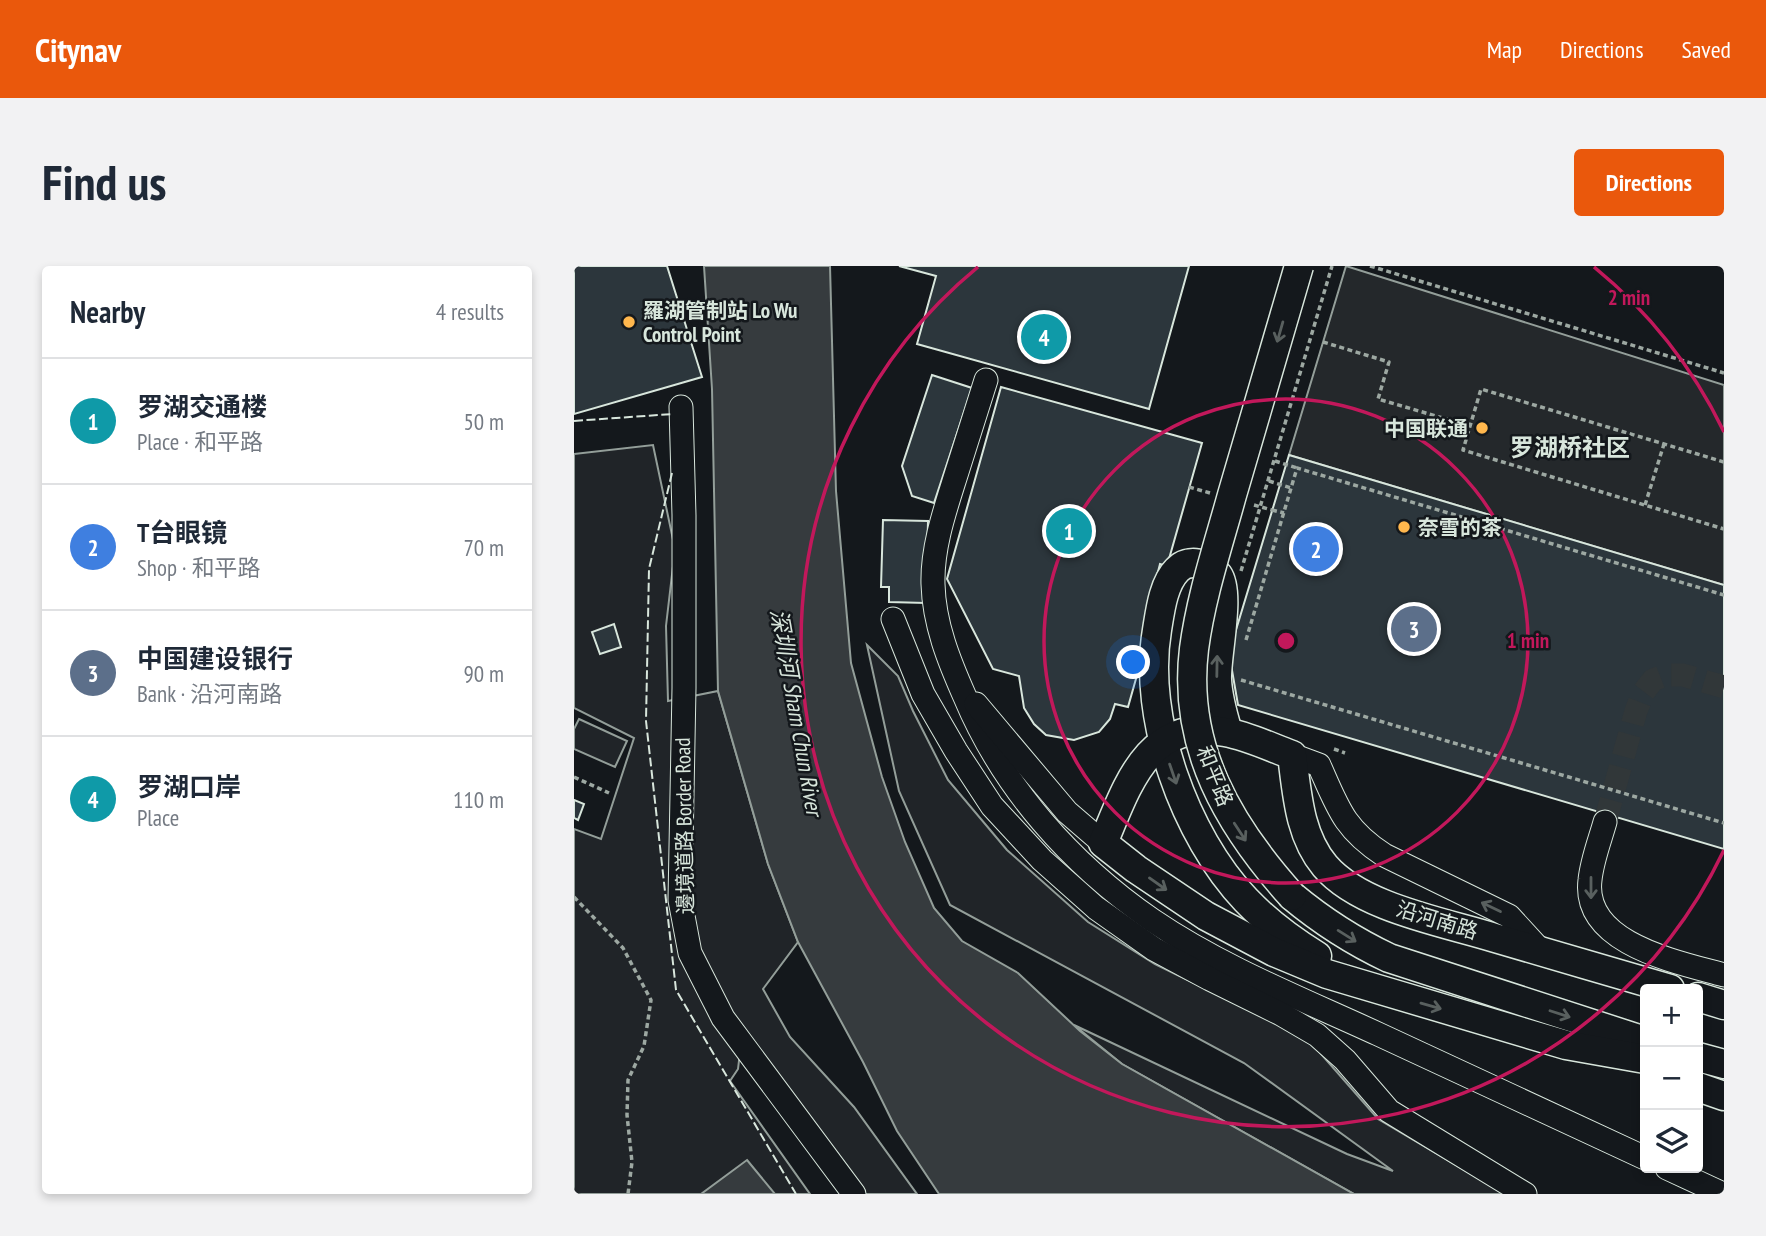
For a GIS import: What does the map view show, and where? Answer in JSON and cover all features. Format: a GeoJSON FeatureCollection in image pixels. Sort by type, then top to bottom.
{"type":"FeatureCollection","features":[{"type":"Feature","properties":{"kind":"main road","name":"和平路"},"geometry":{"type":"LineString","coordinates":[[1299,266],[1207,582],[1194,651],[1192,687],[1196,725],[1217,790],[1248,844],[1293,896],[1334,928],[1360,944],[1389,958],[1640,1039]]}},
{"type":"Feature","properties":{"kind":"main road"},"geometry":{"type":"LineString","coordinates":[[1228,732],[1220,706],[1217,681],[1224,590],[1216,572],[1206,565],[1186,564],[1177,569],[1171,579],[1160,614],[1154,645],[1153,680],[1163,741],[1176,783],[1197,828],[1223,872],[1245,898],[1273,924],[1308,951],[1358,979],[1398,997]]}},
{"type":"Feature","properties":{"kind":"main road"},"geometry":{"type":"LineString","coordinates":[[1292,755],[1228,732],[1208,729],[1184,732],[1163,741],[1146,755],[1134,774],[1103,844],[1206,916],[1327,974],[1640,1068]]}},
{"type":"Feature","properties":{"kind":"main road","name":"沿河南路"},"geometry":{"type":"LineString","coordinates":[[1292,755],[1297,801],[1310,845],[1339,880],[1384,903],[1653,984]]}},
{"type":"Feature","properties":{"kind":"main road"},"geometry":{"type":"LineString","coordinates":[[1389,958],[1510,1021],[1566,1045],[1640,1058]]}},
{"type":"Feature","properties":{"kind":"main road"},"geometry":{"type":"LineString","coordinates":[[1703,999],[1724,1005]]}},
{"type":"Feature","properties":{"kind":"main road"},"geometry":{"type":"LineString","coordinates":[[1703,1060],[1724,1067]]}},
{"type":"Feature","properties":{"kind":"main road"},"geometry":{"type":"LineString","coordinates":[[1703,1067],[1724,1067]]}},
{"type":"Feature","properties":{"kind":"main road"},"geometry":{"type":"LineString","coordinates":[[1703,1089],[1724,1096]]}},
{"type":"Feature","properties":{"kind":"lane"},"geometry":{"type":"LineString","coordinates":[[986,380],[943,514],[935,554],[933,584],[936,616],[944,645],[979,732],[1008,779],[1037,816],[1079,860],[1119,896],[1154,921],[1250,974],[1640,1156]]}},
{"type":"Feature","properties":{"kind":"lane","name":"邊境道路 Border Road"},"geometry":{"type":"LineString","coordinates":[[681,407],[684,688],[680,900],[690,953],[723,1018],[854,1194]]}},
{"type":"Feature","properties":{"kind":"lane"},"geometry":{"type":"LineString","coordinates":[[893,619],[923,694],[956,751],[992,806],[1042,860],[1096,908],[1154,949],[1282,1014],[1317,1035],[1345,1060],[1389,1111],[1525,1194]]}},
{"type":"Feature","properties":{"kind":"lane"},"geometry":{"type":"LineString","coordinates":[[958,681],[1067,812],[1103,844]]}},
{"type":"Feature","properties":{"kind":"lane"},"geometry":{"type":"LineString","coordinates":[[1292,755],[1320,765],[1345,819],[1354,833],[1366,844],[1509,916],[1541,951]]}},
{"type":"Feature","properties":{"kind":"lane"},"geometry":{"type":"LineString","coordinates":[[1605,822],[1590,880],[1591,900],[1600,918],[1612,932],[1656,956],[1724,975]]}},
{"type":"Feature","properties":{"kind":"lane"},"geometry":{"type":"LineString","coordinates":[[1678,1173],[1723,1194]]}},
{"type":"Feature","properties":{"kind":"path"},"geometry":{"type":"LineString","coordinates":[[1240,577],[1332,266]]}},
{"type":"Feature","properties":{"kind":"path"},"geometry":{"type":"LineString","coordinates":[[1370,266],[1724,373]]}},
{"type":"Feature","properties":{"kind":"path"},"geometry":{"type":"LineString","coordinates":[[1323,342],[1389,362],[1378,399],[1470,426]]}},
{"type":"Feature","properties":{"kind":"path"},"geometry":{"type":"LineString","coordinates":[[1724,462],[1481,389],[1463,450],[1724,529]]}},
{"type":"Feature","properties":{"kind":"path"},"geometry":{"type":"LineString","coordinates":[[1646,505],[1664,444]]}},
{"type":"Feature","properties":{"kind":"path"},"geometry":{"type":"LineString","coordinates":[[1275,461],[1724,595]]}},
{"type":"Feature","properties":{"kind":"path"},"geometry":{"type":"LineString","coordinates":[[1246,640],[1297,468]]}},
{"type":"Feature","properties":{"kind":"path"},"geometry":{"type":"LineString","coordinates":[[1269,481],[1291,488]]}},
{"type":"Feature","properties":{"kind":"path"},"geometry":{"type":"LineString","coordinates":[[1272,510],[1284,513]]}},
{"type":"Feature","properties":{"kind":"path"},"geometry":{"type":"LineString","coordinates":[[1235,678],[1724,823]]}},
{"type":"Feature","properties":{"kind":"path"},"geometry":{"type":"LineString","coordinates":[[1333,749],[1345,753]]}},
{"type":"Feature","properties":{"kind":"path"},"geometry":{"type":"LineString","coordinates":[[574,777],[610,793]]}},
{"type":"Feature","properties":{"kind":"path"},"geometry":{"type":"LineString","coordinates":[[574,897],[623,948],[651,1000],[644,1046],[628,1080],[627,1115],[632,1162],[628,1194]]}},
{"type":"Feature","properties":{"kind":"shaded area"},"geometry":{"type":"Polygon","coordinates":[[[1346,266],[1724,385],[1724,585],[1289,455],[1346,266]]]}},
{"type":"Feature","properties":{"kind":"shaded area"},"geometry":{"type":"Polygon","coordinates":[[[653,445],[675,549],[666,626],[668,701],[718,691],[768,864],[798,942],[763,989],[790,1037],[854,1107],[917,1194],[857,1194],[741,1044],[738,1069],[730,1081],[810,1194],[574,1194],[574,829],[601,839],[634,738],[574,708],[574,454],[653,445]]]}},
{"type":"Feature","properties":{"kind":"shaded area"},"geometry":{"type":"Polygon","coordinates":[[[867,645],[898,676],[948,780],[1007,850],[1088,922],[1155,964],[1308,1039],[1378,1119],[1505,1194],[1354,1194],[1122,1064],[1074,1025],[1347,1154],[1393,1171],[1244,1063],[950,905],[899,791],[867,645]]]}},
{"type":"Feature","properties":{"kind":"shaded area"},"geometry":{"type":"Polygon","coordinates":[[[579,719],[627,741],[615,767],[574,749],[574,729],[579,719]]]}},
{"type":"Feature","properties":{"kind":"water","name":"深圳河 Sham Chun River"},"geometry":{"type":"Polygon","coordinates":[[[704,266],[830,266],[836,491],[851,663],[882,777],[905,842],[934,908],[962,941],[1018,973],[1080,1031],[1122,1064],[1354,1194],[939,1194],[897,1131],[798,942],[768,864],[718,691],[712,389],[704,266]]]}},
{"type":"Feature","properties":{"kind":"water"},"geometry":{"type":"Polygon","coordinates":[[[747,1160],[775,1194],[701,1194],[747,1160]]]}},
{"type":"Feature","properties":{"kind":"building","name":"羅湖管制站 Lo Wu Control Point"},"geometry":{"type":"Polygon","coordinates":[[[574,266],[667,266],[702,377],[574,414],[574,266]]]}},
{"type":"Feature","properties":{"kind":"building"},"geometry":{"type":"Polygon","coordinates":[[[899,266],[1189,266],[1149,409],[917,344],[936,276],[899,266]]]}},
{"type":"Feature","properties":{"kind":"building"},"geometry":{"type":"Polygon","coordinates":[[[932,375],[972,388],[934,503],[912,496],[902,466],[932,375]]]}},
{"type":"Feature","properties":{"kind":"building"},"geometry":{"type":"Polygon","coordinates":[[[1001,387],[1202,443],[1167,566],[1160,564],[1151,599],[1158,601],[1128,707],[1115,704],[1110,719],[1099,732],[1074,740],[1046,735],[1034,724],[1024,708],[1019,676],[993,669],[947,579],[1001,387]]]}},
{"type":"Feature","properties":{"kind":"building"},"geometry":{"type":"Polygon","coordinates":[[[1289,455],[1724,585],[1724,849],[1238,705],[1229,653],[1289,455]]]}},
{"type":"Feature","properties":{"kind":"building"},"geometry":{"type":"Polygon","coordinates":[[[883,520],[928,521],[926,603],[889,602],[889,587],[881,587],[883,520]]]}},
{"type":"Feature","properties":{"kind":"building"},"geometry":{"type":"Polygon","coordinates":[[[614,624],[621,647],[600,654],[592,632],[614,624]]]}},
{"type":"Feature","properties":{"kind":"building"},"geometry":{"type":"Polygon","coordinates":[[[574,800],[584,804],[578,820],[574,818],[574,800]]]}},
{"type":"Feature","properties":{"kind":"tunnel"},"geometry":{"type":"LineString","coordinates":[[1605,822],[1636,711],[1643,693],[1653,680],[1666,675],[1683,675],[1724,687]]}},
{"type":"Feature","properties":{"kind":"fence"},"geometry":{"type":"LineString","coordinates":[[574,421],[673,414]]}},
{"type":"Feature","properties":{"kind":"fence"},"geometry":{"type":"LineString","coordinates":[[672,473],[649,569],[646,721],[676,990],[796,1194]]}},
{"type":"Feature","properties":{"kind":"place","name":"羅湖管制站 Lo Wu Control Point"},"geometry":{"type":"Point","coordinates":[629,322]}},
{"type":"Feature","properties":{"kind":"place","name":"罗湖口岸"},"geometry":{"type":"Point","coordinates":[1044,337]}},
{"type":"Feature","properties":{"kind":"place","name":"中国联通"},"geometry":{"type":"Point","coordinates":[1482,428]}},
{"type":"Feature","properties":{"kind":"place","name":"奈雪的茶"},"geometry":{"type":"Point","coordinates":[1404,527]}},
{"type":"Feature","properties":{"kind":"place","name":"罗湖交通楼"},"geometry":{"type":"Point","coordinates":[1069,531]}},
{"type":"Feature","properties":{"kind":"place","name":"T台眼镜"},"geometry":{"type":"Point","coordinates":[1316,549]}},
{"type":"Feature","properties":{"kind":"place","name":"中国建设银行"},"geometry":{"type":"Point","coordinates":[1414,629]}},
{"type":"Feature","properties":{"kind":"district","name":"罗湖桥社区"},"geometry":{"type":"Point","coordinates":[1570,447]}}]}
